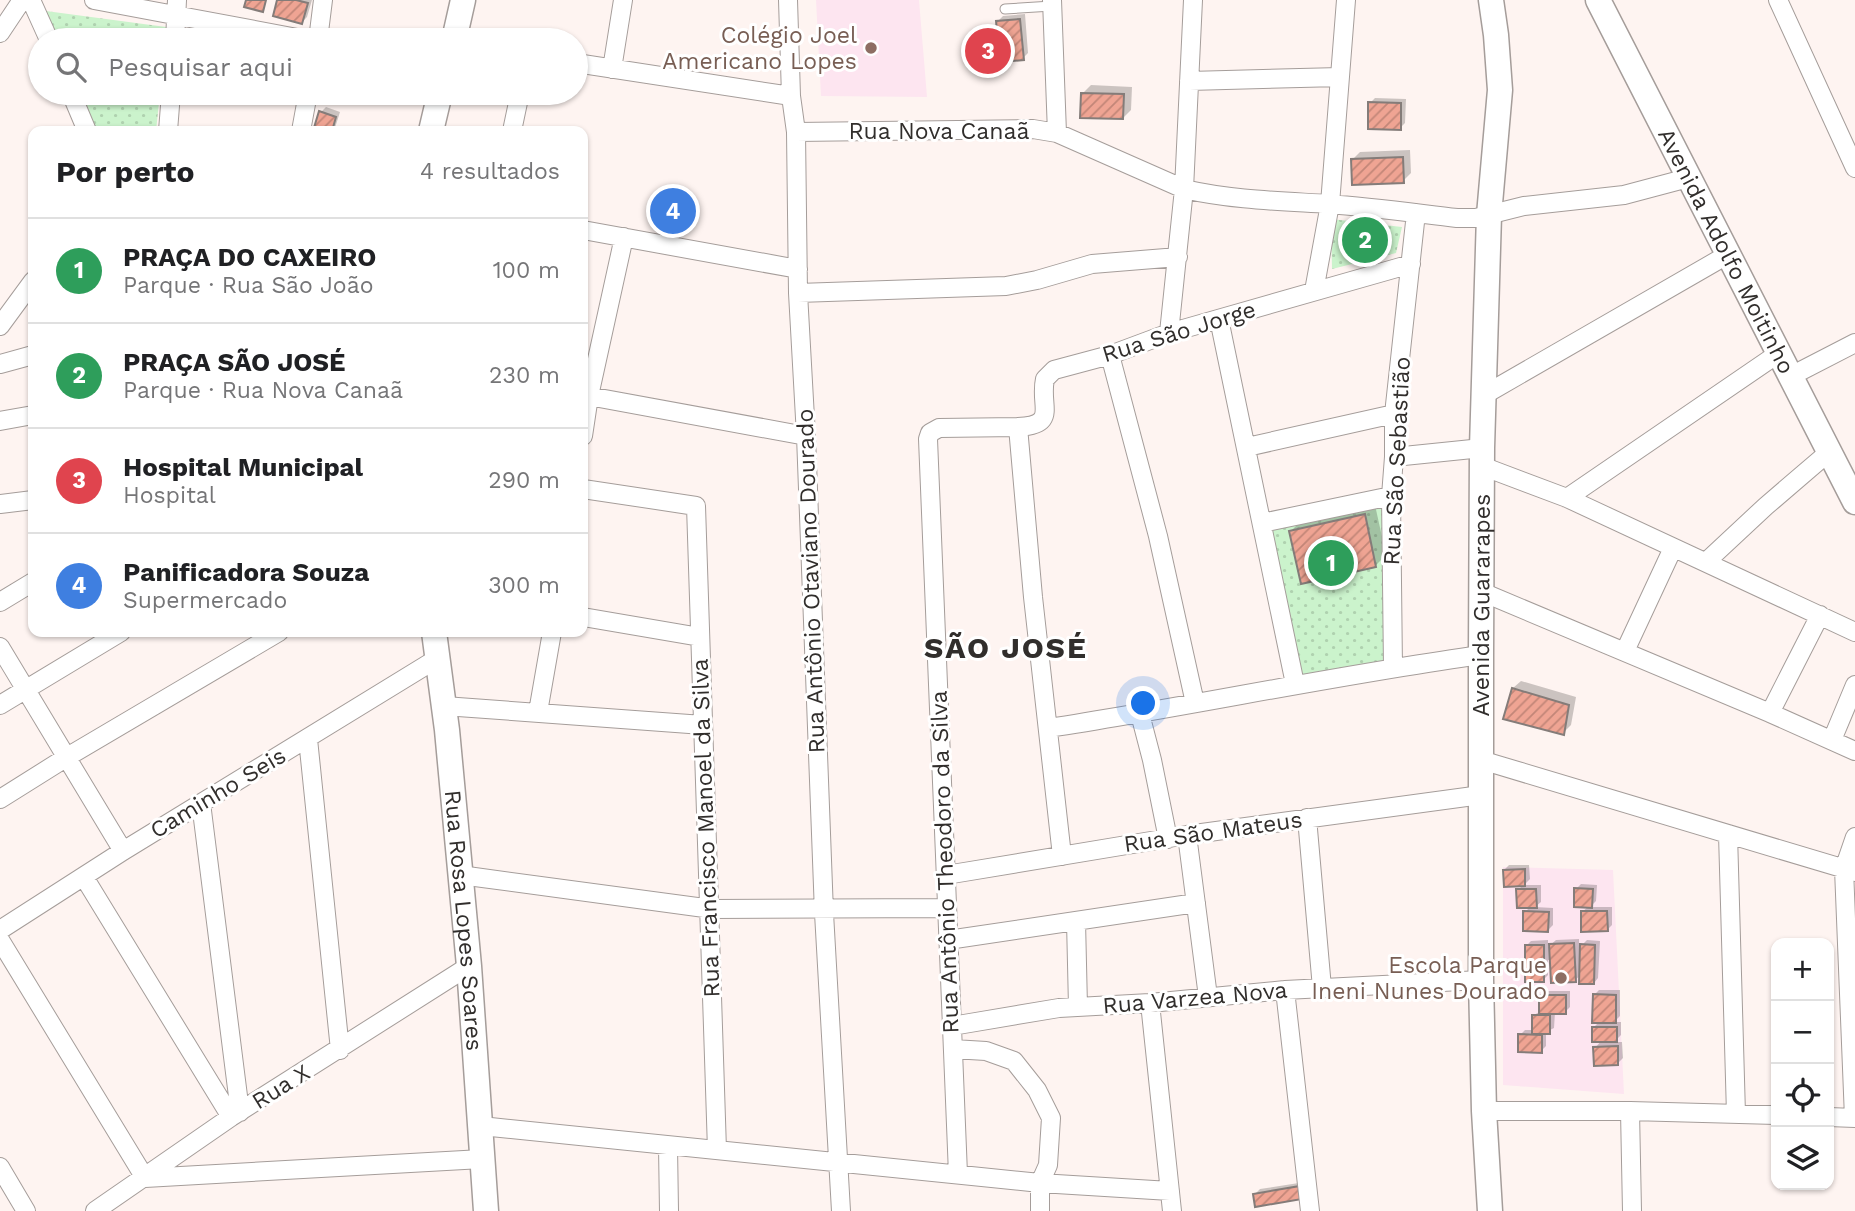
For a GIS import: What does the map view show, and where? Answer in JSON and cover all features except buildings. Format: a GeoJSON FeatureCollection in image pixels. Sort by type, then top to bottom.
{"type":"FeatureCollection","features":[{"type":"Feature","properties":{"kind":"street"},"geometry":{"type":"LineString","coordinates":[[0,33],[22,0]]}},
{"type":"Feature","properties":{"kind":"street"},"geometry":{"type":"LineString","coordinates":[[32,0],[43,28]]}},
{"type":"Feature","properties":{"kind":"street"},"geometry":{"type":"LineString","coordinates":[[94,0],[176,8],[258,28]]}},
{"type":"Feature","properties":{"kind":"street"},"geometry":{"type":"LineString","coordinates":[[320,28],[323,0]]}},
{"type":"Feature","properties":{"kind":"street"},"geometry":{"type":"LineString","coordinates":[[457,28],[463,0]]}},
{"type":"Feature","properties":{"kind":"street"},"geometry":{"type":"LineString","coordinates":[[612,69],[623,0]]}},
{"type":"Feature","properties":{"kind":"street","name":"Rua Antônio Otaviano Dourado"},"geometry":{"type":"LineString","coordinates":[[788,0],[796,132],[798,293],[824,909],[841,1211]]}},
{"type":"Feature","properties":{"kind":"street"},"geometry":{"type":"LineString","coordinates":[[1169,332],[1184,189],[1193,0]]}},
{"type":"Feature","properties":{"kind":"street"},"geometry":{"type":"LineString","coordinates":[[1314,291],[1330,204],[1346,0]]}},
{"type":"Feature","properties":{"kind":"street","name":"Avenida Guararapes"},"geometry":{"type":"LineString","coordinates":[[1490,1211],[1483,1111],[1480,980],[1482,457],[1489,215],[1500,90],[1491,0]]}},
{"type":"Feature","properties":{"kind":"street","name":"Avenida Adolfo Moitinho"},"geometry":{"type":"LineString","coordinates":[[1598,0],[1855,502]]}},
{"type":"Feature","properties":{"kind":"street"},"geometry":{"type":"LineString","coordinates":[[1778,0],[1855,169]]}},
{"type":"Feature","properties":{"kind":"street"},"geometry":{"type":"LineString","coordinates":[[1052,3],[1057,133]]}},
{"type":"Feature","properties":{"kind":"street"},"geometry":{"type":"LineString","coordinates":[[175,28],[176,8]]}},
{"type":"Feature","properties":{"kind":"street"},"geometry":{"type":"LineString","coordinates":[[588,64],[792,96]]}},
{"type":"Feature","properties":{"kind":"street"},"geometry":{"type":"LineString","coordinates":[[1189,81],[1340,77]]}},
{"type":"Feature","properties":{"kind":"street"},"geometry":{"type":"LineString","coordinates":[[76,105],[85,126]]}},
{"type":"Feature","properties":{"kind":"street"},"geometry":{"type":"LineString","coordinates":[[168,126],[170,105]]}},
{"type":"Feature","properties":{"kind":"street"},"geometry":{"type":"LineString","coordinates":[[302,126],[306,105]]}},
{"type":"Feature","properties":{"kind":"street"},"geometry":{"type":"LineString","coordinates":[[431,126],[437,105]]}},
{"type":"Feature","properties":{"kind":"street"},"geometry":{"type":"LineString","coordinates":[[513,126],[517,105]]}},
{"type":"Feature","properties":{"kind":"street","name":"Rua Nova Canaã"},"geometry":{"type":"LineString","coordinates":[[796,132],[939,128],[1033,129],[1057,133],[1184,189],[1262,202],[1330,204],[1457,218],[1476,218],[1524,206],[1624,195],[1688,178]]}},
{"type":"Feature","properties":{"kind":"street","name":"Rua São Sebastião"},"geometry":{"type":"LineString","coordinates":[[1393,668],[1391,496],[1394,414],[1416,213]]}},
{"type":"Feature","properties":{"kind":"street"},"geometry":{"type":"LineString","coordinates":[[588,231],[798,269]]}},
{"type":"Feature","properties":{"kind":"street"},"geometry":{"type":"LineString","coordinates":[[588,388],[624,237]]}},
{"type":"Feature","properties":{"kind":"street"},"geometry":{"type":"LineString","coordinates":[[1484,395],[1727,255]]}},
{"type":"Feature","properties":{"kind":"street"},"geometry":{"type":"LineString","coordinates":[[798,293],[1006,286],[1092,264],[1178,257]]}},
{"type":"Feature","properties":{"kind":"street","name":"Rua São Jorge"},"geometry":{"type":"LineString","coordinates":[[1017,427],[1031,426],[1042,421],[1045,413],[1044,383],[1048,374],[1054,370],[1110,355],[1169,332],[1411,264]]}},
{"type":"Feature","properties":{"kind":"street"},"geometry":{"type":"LineString","coordinates":[[0,326],[28,288]]}},
{"type":"Feature","properties":{"kind":"street"},"geometry":{"type":"LineString","coordinates":[[1219,319],[1294,684]]}},
{"type":"Feature","properties":{"kind":"street"},"geometry":{"type":"LineString","coordinates":[[1791,376],[1855,343]]}},
{"type":"Feature","properties":{"kind":"street"},"geometry":{"type":"LineString","coordinates":[[1567,498],[1779,353]]}},
{"type":"Feature","properties":{"kind":"street"},"geometry":{"type":"LineString","coordinates":[[1110,355],[1158,536],[1195,703]]}},
{"type":"Feature","properties":{"kind":"street"},"geometry":{"type":"LineString","coordinates":[[0,364],[28,356]]}},
{"type":"Feature","properties":{"kind":"street"},"geometry":{"type":"LineString","coordinates":[[588,396],[806,436]]}},
{"type":"Feature","properties":{"kind":"street"},"geometry":{"type":"LineString","coordinates":[[1247,447],[1394,414]]}},
{"type":"Feature","properties":{"kind":"street"},"geometry":{"type":"LineString","coordinates":[[0,421],[28,416]]}},
{"type":"Feature","properties":{"kind":"street"},"geometry":{"type":"LineString","coordinates":[[1017,427],[1062,856]]}},
{"type":"Feature","properties":{"kind":"street","name":"Rua Antônio Theodoro da Silva"},"geometry":{"type":"LineString","coordinates":[[958,1174],[928,439],[930,433],[939,428],[1017,427]]}},
{"type":"Feature","properties":{"kind":"street"},"geometry":{"type":"LineString","coordinates":[[1707,561],[1829,452]]}},
{"type":"Feature","properties":{"kind":"street"},"geometry":{"type":"LineString","coordinates":[[1394,457],[1482,457],[1855,632]]}},
{"type":"Feature","properties":{"kind":"street","name":"Rua Francisco Manoel da Silva"},"geometry":{"type":"LineString","coordinates":[[588,490],[696,506],[717,1150]]}},
{"type":"Feature","properties":{"kind":"street"},"geometry":{"type":"LineString","coordinates":[[1262,523],[1391,496]]}},
{"type":"Feature","properties":{"kind":"street"},"geometry":{"type":"LineString","coordinates":[[0,504],[28,501]]}},
{"type":"Feature","properties":{"kind":"street"},"geometry":{"type":"LineString","coordinates":[[1625,651],[1673,548]]}},
{"type":"Feature","properties":{"kind":"street"},"geometry":{"type":"LineString","coordinates":[[0,590],[28,585]]}},
{"type":"Feature","properties":{"kind":"street"},"geometry":{"type":"LineString","coordinates":[[0,602],[28,586]]}},
{"type":"Feature","properties":{"kind":"street"},"geometry":{"type":"LineString","coordinates":[[1482,592],[1855,751]]}},
{"type":"Feature","properties":{"kind":"street"},"geometry":{"type":"LineString","coordinates":[[1770,713],[1820,615]]}},
{"type":"Feature","properties":{"kind":"street"},"geometry":{"type":"LineString","coordinates":[[588,618],[700,637]]}},
{"type":"Feature","properties":{"kind":"street"},"geometry":{"type":"LineString","coordinates":[[0,705],[113,637]]}},
{"type":"Feature","properties":{"kind":"street"},"geometry":{"type":"LineString","coordinates":[[0,799],[66,757],[270,637]]}},
{"type":"Feature","properties":{"kind":"street","name":"Rua Rosa Lopes Soares"},"geometry":{"type":"LineString","coordinates":[[435,637],[469,966],[486,1211]]}},
{"type":"Feature","properties":{"kind":"street"},"geometry":{"type":"LineString","coordinates":[[538,712],[551,637]]}},
{"type":"Feature","properties":{"kind":"street"},"geometry":{"type":"LineString","coordinates":[[0,647],[123,851]]}},
{"type":"Feature","properties":{"kind":"street"},"geometry":{"type":"LineString","coordinates":[[1049,728],[1140,714],[1294,684],[1481,655]]}},
{"type":"Feature","properties":{"kind":"street","name":"Caminho Seis"},"geometry":{"type":"LineString","coordinates":[[0,930],[123,851],[438,658]]}},
{"type":"Feature","properties":{"kind":"street"},"geometry":{"type":"LineString","coordinates":[[1832,740],[1855,685]]}},
{"type":"Feature","properties":{"kind":"street"},"geometry":{"type":"LineString","coordinates":[[444,706],[703,725]]}},
{"type":"Feature","properties":{"kind":"street"},"geometry":{"type":"LineString","coordinates":[[1140,714],[1168,839]]}},
{"type":"Feature","properties":{"kind":"street"},"geometry":{"type":"LineString","coordinates":[[308,739],[340,1049]]}},
{"type":"Feature","properties":{"kind":"street"},"geometry":{"type":"LineString","coordinates":[[1481,760],[1850,870]]}},
{"type":"Feature","properties":{"kind":"street","name":"Rua São Mateus"},"geometry":{"type":"LineString","coordinates":[[946,875],[1187,835],[1481,795]]}},
{"type":"Feature","properties":{"kind":"street"},"geometry":{"type":"LineString","coordinates":[[201,803],[236,1115]]}},
{"type":"Feature","properties":{"kind":"street"},"geometry":{"type":"LineString","coordinates":[[1307,818],[1322,988]]}},
{"type":"Feature","properties":{"kind":"street"},"geometry":{"type":"LineString","coordinates":[[1728,834],[1735,1114]]}},
{"type":"Feature","properties":{"kind":"street"},"geometry":{"type":"LineString","coordinates":[[1187,835],[1208,997]]}},
{"type":"Feature","properties":{"kind":"street"},"geometry":{"type":"LineString","coordinates":[[1834,1117],[1854,1118],[1850,870],[1855,837]]}},
{"type":"Feature","properties":{"kind":"street"},"geometry":{"type":"LineString","coordinates":[[460,875],[709,909],[947,908]]}},
{"type":"Feature","properties":{"kind":"street"},"geometry":{"type":"LineString","coordinates":[[84,877],[236,1115]]}},
{"type":"Feature","properties":{"kind":"street"},"geometry":{"type":"LineString","coordinates":[[948,940],[1196,903]]}},
{"type":"Feature","properties":{"kind":"street"},"geometry":{"type":"LineString","coordinates":[[1076,921],[1078,1007]]}},
{"type":"Feature","properties":{"kind":"street"},"geometry":{"type":"LineString","coordinates":[[0,940],[145,1178],[482,1159]]}},
{"type":"Feature","properties":{"kind":"street","name":"Rua X"},"geometry":{"type":"LineString","coordinates":[[95,1211],[236,1115],[469,966]]}},
{"type":"Feature","properties":{"kind":"street","name":"Rua Varzea Nova"},"geometry":{"type":"LineString","coordinates":[[952,1026],[1059,1008],[1150,1003],[1285,990],[1480,980]]}},
{"type":"Feature","properties":{"kind":"street"},"geometry":{"type":"LineString","coordinates":[[1285,990],[1310,1211]]}},
{"type":"Feature","properties":{"kind":"street"},"geometry":{"type":"LineString","coordinates":[[1150,1003],[1172,1211]]}},
{"type":"Feature","properties":{"kind":"street"},"geometry":{"type":"LineString","coordinates":[[953,1049],[986,1051],[1014,1061],[1037,1090],[1051,1118],[1043,1201]]}},
{"type":"Feature","properties":{"kind":"street"},"geometry":{"type":"LineString","coordinates":[[1483,1111],[1771,1115]]}},
{"type":"Feature","properties":{"kind":"street"},"geometry":{"type":"LineString","coordinates":[[1630,1111],[1632,1211]]}},
{"type":"Feature","properties":{"kind":"street"},"geometry":{"type":"LineString","coordinates":[[481,1126],[958,1174],[1043,1201],[1170,1191]]}},
{"type":"Feature","properties":{"kind":"street"},"geometry":{"type":"LineString","coordinates":[[668,1146],[669,1211]]}},
{"type":"Feature","properties":{"kind":"street"},"geometry":{"type":"LineString","coordinates":[[0,1167],[26,1211]]}},
{"type":"Feature","properties":{"kind":"lane"},"geometry":{"type":"LineString","coordinates":[[1006,9],[1052,3]]}},
{"type":"Feature","properties":{"kind":"shaded area","name":"Colégio Joel Americano Lopes"},"geometry":{"type":"Polygon","coordinates":[[[816,0],[919,0],[927,97],[821,96],[816,0]]]}},
{"type":"Feature","properties":{"kind":"shaded area","name":"Escola Parque Ineni Nunes Dourado"},"geometry":{"type":"Polygon","coordinates":[[[1503,867],[1613,870],[1624,1094],[1503,1085],[1503,867]]]}},
{"type":"Feature","properties":{"kind":"green space"},"geometry":{"type":"Polygon","coordinates":[[[46,11],[166,27],[166,28],[53,28],[46,11]]]}},
{"type":"Feature","properties":{"kind":"green space"},"geometry":{"type":"Polygon","coordinates":[[[85,105],[159,105],[157,126],[95,126],[85,105]]]}},
{"type":"Feature","properties":{"kind":"green space"},"geometry":{"type":"Polygon","coordinates":[[[1331,219],[1402,227],[1396,253],[1332,269],[1331,219]]]}},
{"type":"Feature","properties":{"kind":"green space"},"geometry":{"type":"Polygon","coordinates":[[[1387,500],[1390,665],[1297,681],[1266,525],[1387,500]]]}},
{"type":"Feature","properties":{"kind":"place","name":"Colégio Joel Americano Lopes"},"geometry":{"type":"Point","coordinates":[871,48]}},
{"type":"Feature","properties":{"kind":"place","name":"Hospital Municipal"},"geometry":{"type":"Point","coordinates":[988,51]}},
{"type":"Feature","properties":{"kind":"place","name":"Panificadora Souza"},"geometry":{"type":"Point","coordinates":[673,211]}},
{"type":"Feature","properties":{"kind":"place","name":"PRAÇA SÃO JOSÉ"},"geometry":{"type":"Point","coordinates":[1365,240]}},
{"type":"Feature","properties":{"kind":"place","name":"PRAÇA DO CAXEIRO"},"geometry":{"type":"Point","coordinates":[1331,563]}},
{"type":"Feature","properties":{"kind":"place","name":"Escola Parque Ineni Nunes Dourado"},"geometry":{"type":"Point","coordinates":[1561,978]}},
{"type":"Feature","properties":{"kind":"district","name":"SÃO JOSÉ"},"geometry":{"type":"Point","coordinates":[1006,647]}}]}
